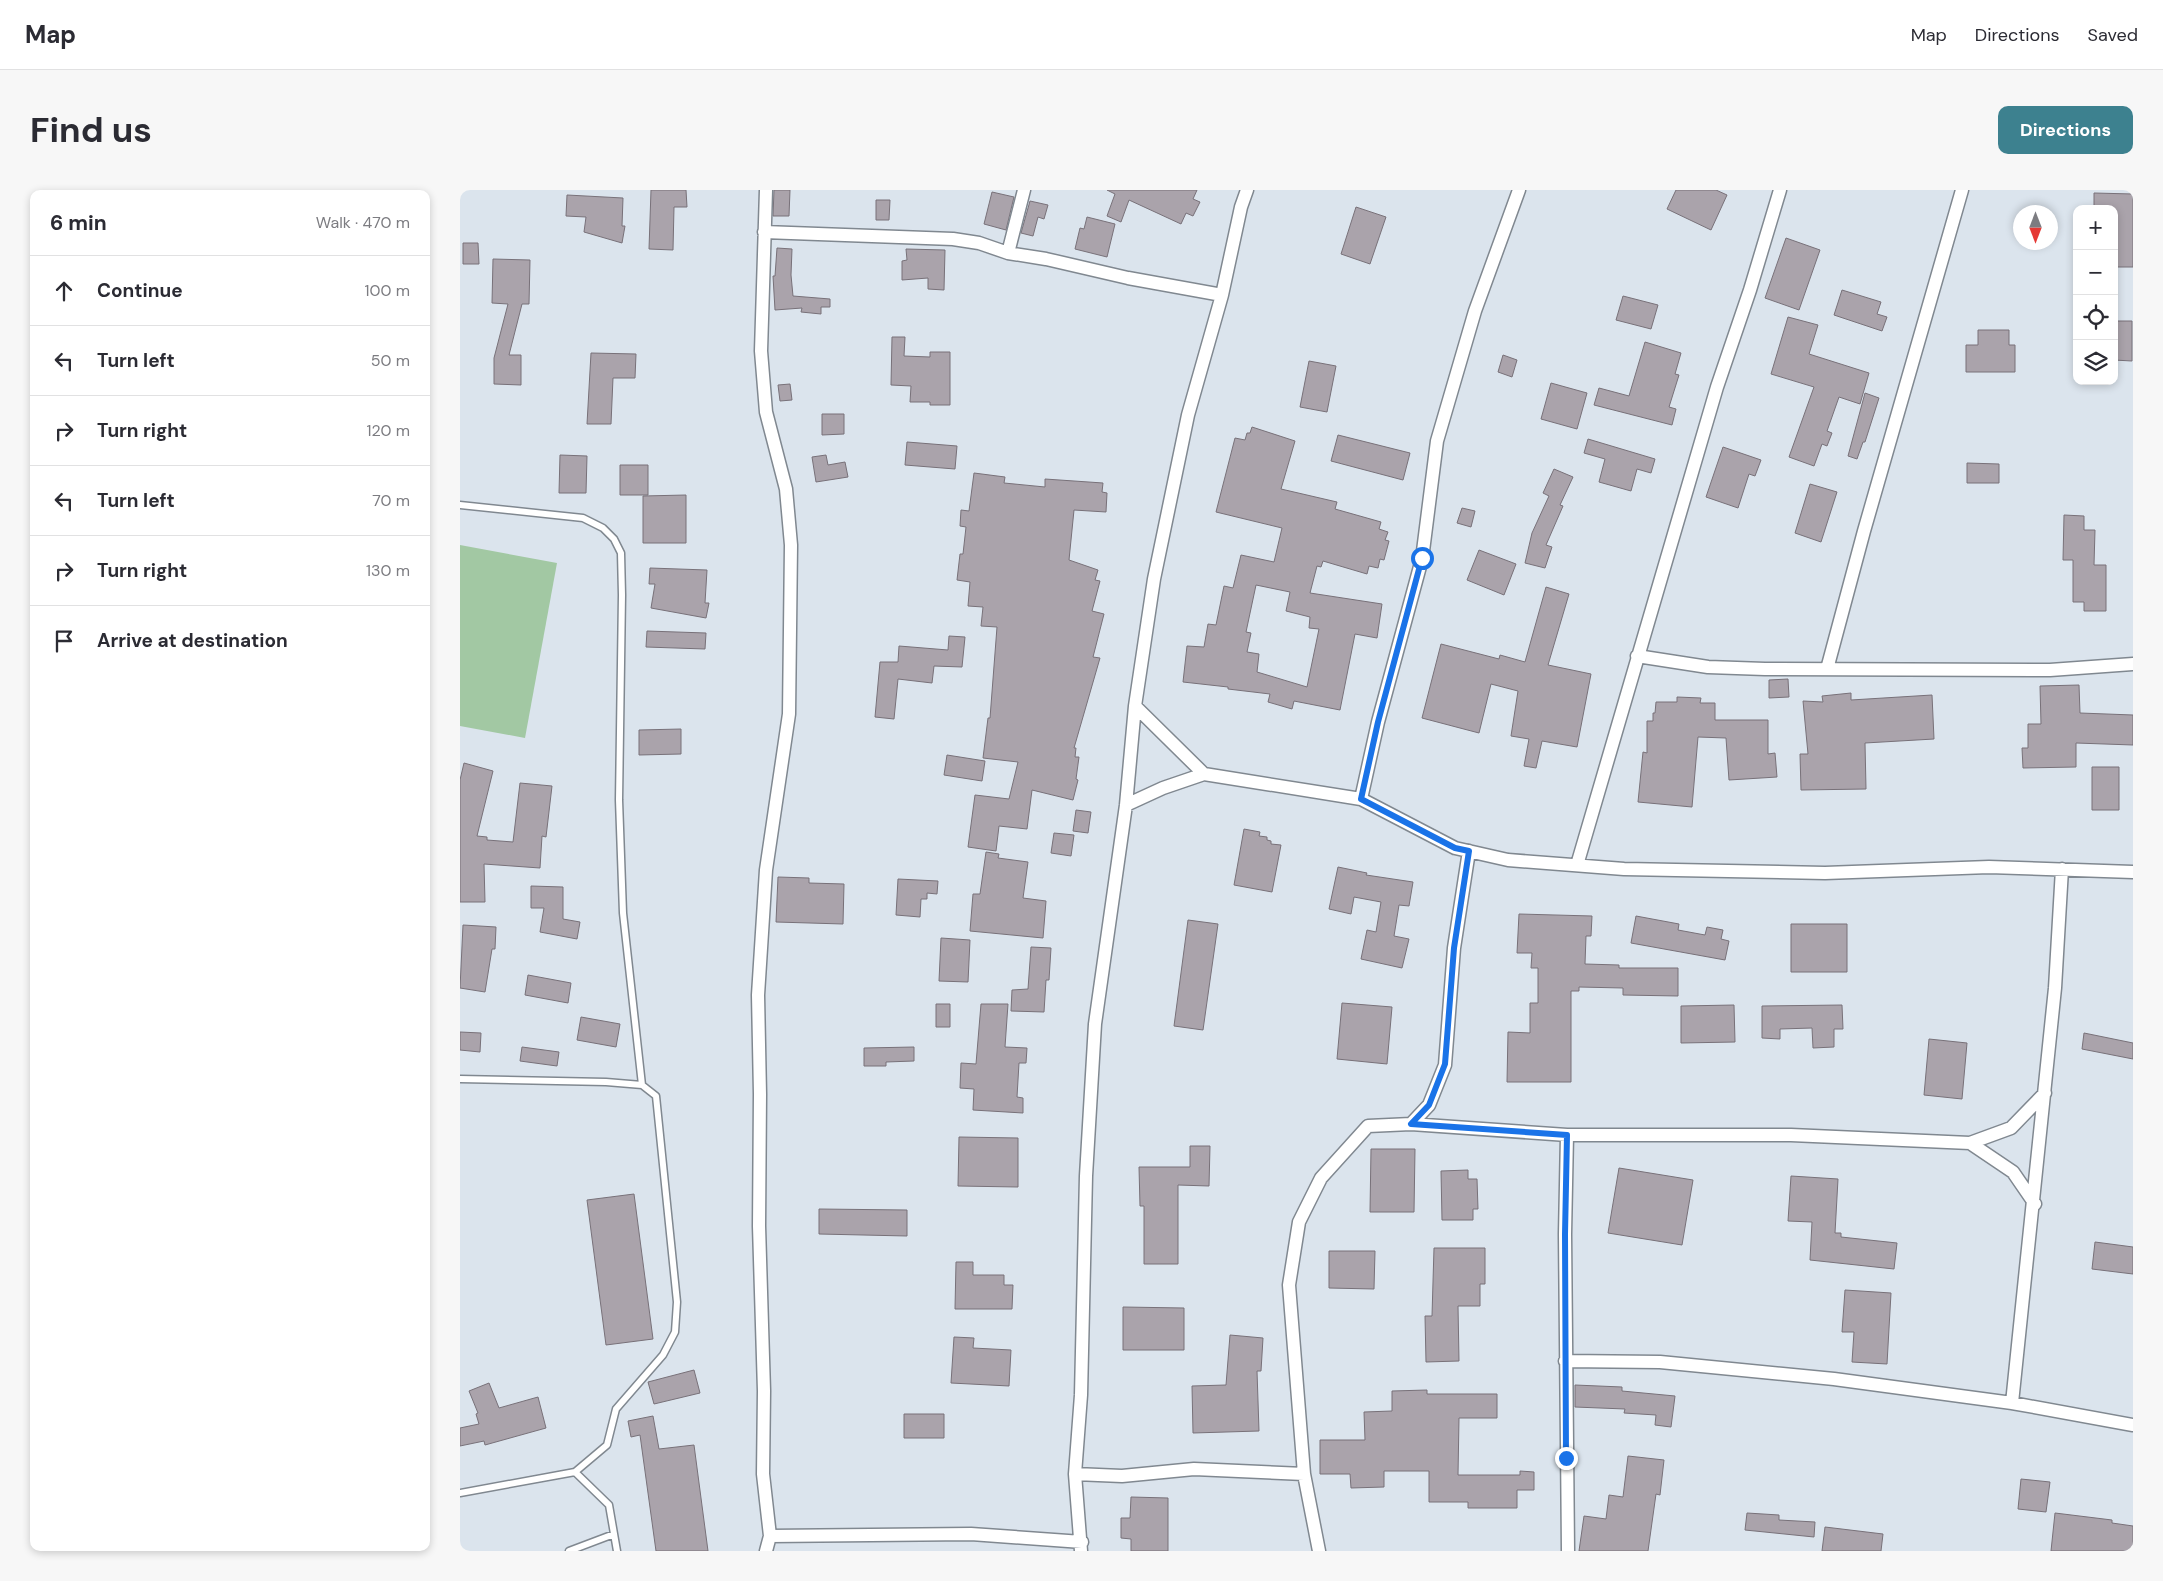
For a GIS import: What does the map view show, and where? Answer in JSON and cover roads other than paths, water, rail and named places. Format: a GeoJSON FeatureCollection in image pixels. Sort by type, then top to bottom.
{"type":"FeatureCollection","features":[{"type":"Feature","properties":{"kind":"street"},"geometry":{"type":"LineString","coordinates":[[766,190],[761,351],[764,394],[766,412],[786,489],[791,545],[789,714],[766,870],[758,995],[759,1226],[764,1391],[763,1474],[770,1536],[766,1551]]}},
{"type":"Feature","properties":{"kind":"street"},"geometry":{"type":"LineString","coordinates":[[1008,253],[1024,190]]}},
{"type":"Feature","properties":{"kind":"street"},"geometry":{"type":"LineString","coordinates":[[770,1536],[970,1534],[1081,1547],[1075,1474],[1081,1395],[1086,1176],[1095,1024],[1126,805],[1135,706],[1154,579],[1188,415],[1222,295],[1241,207],[1247,190]]}},
{"type":"Feature","properties":{"kind":"street"},"geometry":{"type":"LineString","coordinates":[[1361,799],[1378,722],[1422,558],[1437,441],[1475,311],[1519,190]]}},
{"type":"Feature","properties":{"kind":"street"},"geometry":{"type":"LineString","coordinates":[[1577,865],[1717,387],[1750,290],[1780,190]]}},
{"type":"Feature","properties":{"kind":"street"},"geometry":{"type":"LineString","coordinates":[[1827,669],[1864,530],[1962,190]]}},
{"type":"Feature","properties":{"kind":"street"},"geometry":{"type":"LineString","coordinates":[[764,232],[954,239],[979,243],[1008,253],[1222,295]]}},
{"type":"Feature","properties":{"kind":"street"},"geometry":{"type":"LineString","coordinates":[[1637,656],[1708,667],[1827,669],[2050,670],[2133,664]]}},
{"type":"Feature","properties":{"kind":"street"},"geometry":{"type":"LineString","coordinates":[[1135,706],[1204,774]]}},
{"type":"Feature","properties":{"kind":"street"},"geometry":{"type":"LineString","coordinates":[[1126,805],[1163,788],[1204,774],[1361,799],[1455,848],[1508,860],[1624,869],[1825,873],[1990,867],[2133,872]]}},
{"type":"Feature","properties":{"kind":"street"},"geometry":{"type":"LineString","coordinates":[[1411,1124],[1429,1105],[1445,1064],[1454,948],[1469,851]]}},
{"type":"Feature","properties":{"kind":"street"},"geometry":{"type":"LineString","coordinates":[[2012,1403],[2055,988],[2062,869]]}},
{"type":"Feature","properties":{"kind":"street"},"geometry":{"type":"LineString","coordinates":[[1319,1551],[1304,1474],[1289,1285],[1299,1222],[1321,1178],[1368,1126],[1411,1124],[1567,1135],[1791,1136],[1970,1143],[2011,1128],[2045,1093]]}},
{"type":"Feature","properties":{"kind":"street"},"geometry":{"type":"LineString","coordinates":[[1567,1135],[1566,1361],[1568,1551]]}},
{"type":"Feature","properties":{"kind":"street"},"geometry":{"type":"LineString","coordinates":[[1970,1143],[2013,1172],[2034,1204]]}},
{"type":"Feature","properties":{"kind":"street"},"geometry":{"type":"LineString","coordinates":[[1566,1361],[1660,1362],[1834,1379],[2012,1403],[2133,1425]]}},
{"type":"Feature","properties":{"kind":"street"},"geometry":{"type":"LineString","coordinates":[[1075,1474],[1122,1476],[1194,1468],[1304,1474]]}},
{"type":"Feature","properties":{"kind":"lane"},"geometry":{"type":"LineString","coordinates":[[460,505],[583,518],[603,528],[614,539],[621,553],[619,800],[623,914],[642,1085]]}},
{"type":"Feature","properties":{"kind":"lane"},"geometry":{"type":"LineString","coordinates":[[460,1079],[606,1082],[642,1085],[656,1096],[677,1302],[675,1332],[663,1355],[616,1409],[607,1445],[575,1472],[460,1493]]}},
{"type":"Feature","properties":{"kind":"lane"},"geometry":{"type":"LineString","coordinates":[[575,1472],[609,1505],[617,1551]]}},
{"type":"Feature","properties":{"kind":"lane"},"geometry":{"type":"LineString","coordinates":[[569,1551],[614,1534]]}}]}
